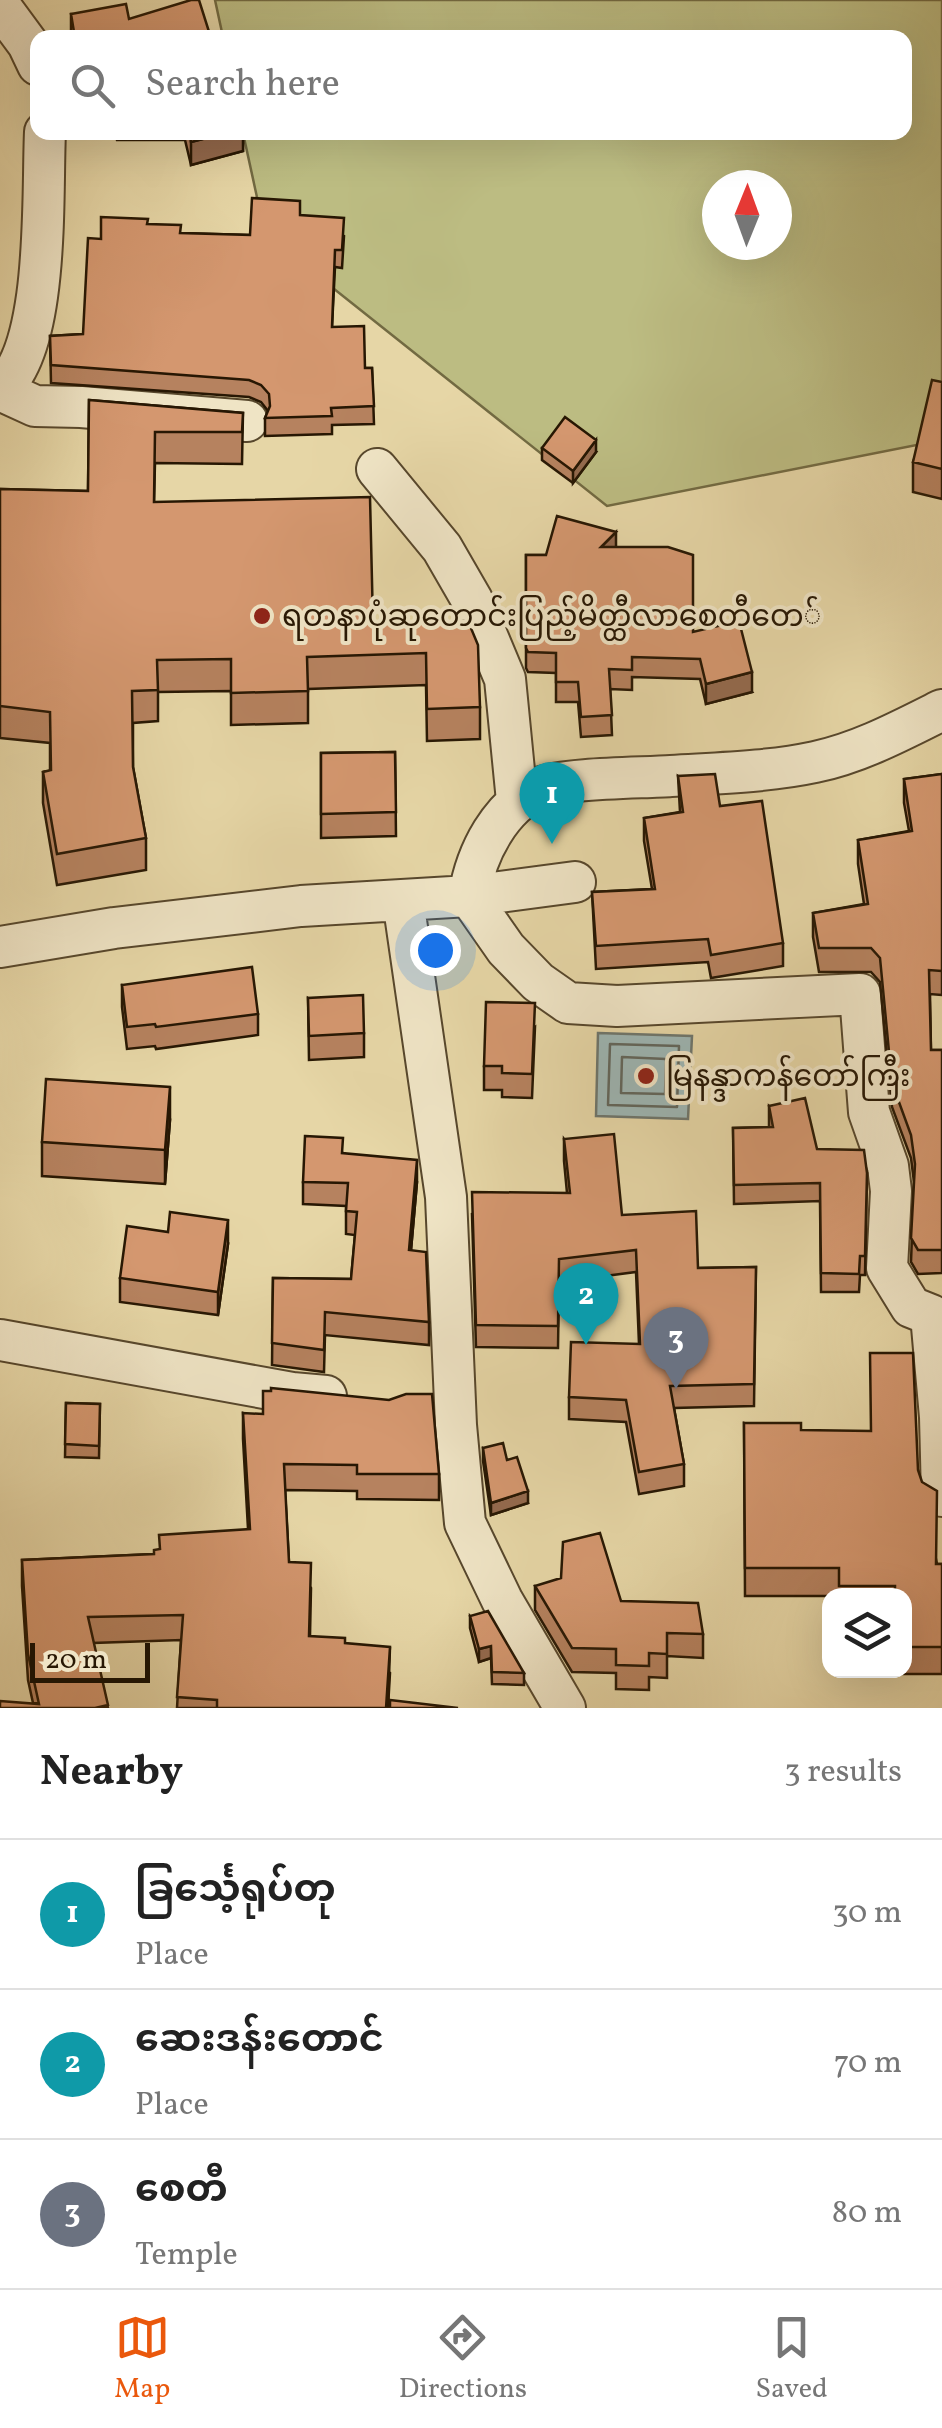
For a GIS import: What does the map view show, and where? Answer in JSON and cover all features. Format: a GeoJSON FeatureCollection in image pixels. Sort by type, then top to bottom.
{"type":"FeatureCollection","features":[{"type":"Feature","properties":{"kind":"street"},"geometry":{"type":"LineString","coordinates":[[0,6],[22,53]]}},
{"type":"Feature","properties":{"kind":"street"},"geometry":{"type":"LineString","coordinates":[[45,140],[36,301],[19,368],[0,390],[34,406],[82,406],[248,421]]}},
{"type":"Feature","properties":{"kind":"street"},"geometry":{"type":"LineString","coordinates":[[377,469],[442,548],[472,600],[505,679],[517,801]]}},
{"type":"Feature","properties":{"kind":"street"},"geometry":{"type":"LineString","coordinates":[[942,710],[884,739],[817,762],[726,773],[546,785],[517,801],[496,826],[473,870],[469,896],[506,949],[538,982],[568,1003],[617,1006],[860,994],[870,1112],[889,1178],[888,1268],[911,1307],[931,1315],[939,1356],[942,1496]]}},
{"type":"Feature","properties":{"kind":"street"},"geometry":{"type":"LineString","coordinates":[[0,948],[114,928],[301,906],[469,896],[575,882]]}},
{"type":"Feature","properties":{"kind":"street"},"geometry":{"type":"LineString","coordinates":[[403,900],[446,1197],[456,1426],[465,1524],[502,1600],[565,1708]]}},
{"type":"Feature","properties":{"kind":"street"},"geometry":{"type":"LineString","coordinates":[[0,1340],[292,1393],[371,1400]]}},
{"type":"Feature","properties":{"kind":"green space"},"geometry":{"type":"Polygon","coordinates":[[[215,0],[942,0],[942,440],[607,506],[265,234],[245,140],[912,140],[912,30],[221,30],[215,0]]]}},
{"type":"Feature","properties":{"kind":"water","name":"မြနန္ဒာကန်တော်ကြီး"},"geometry":{"type":"Polygon","coordinates":[[[598,1033],[692,1036],[688,1119],[596,1116],[598,1033]]]}},
{"type":"Feature","properties":{"kind":"building"},"geometry":{"type":"Polygon","coordinates":[[[199,0],[208,30],[74,30],[71,14],[126,4],[129,19],[199,0]]]}},
{"type":"Feature","properties":{"kind":"building"},"geometry":{"type":"Polygon","coordinates":[[[252,198],[300,201],[300,215],[344,218],[342,250],[335,250],[332,327],[364,326],[365,368],[372,368],[374,406],[331,408],[332,416],[265,418],[269,394],[249,380],[51,365],[50,336],[83,334],[88,238],[101,239],[101,217],[181,225],[180,233],[250,235],[252,198]]]}},
{"type":"Feature","properties":{"kind":"building"},"geometry":{"type":"Polygon","coordinates":[[[932,380],[942,382],[942,469],[913,462],[932,380]]]}},
{"type":"Feature","properties":{"kind":"building"},"geometry":{"type":"Polygon","coordinates":[[[89,400],[243,413],[242,432],[155,432],[154,502],[370,497],[373,623],[468,621],[478,645],[480,707],[427,709],[426,653],[307,657],[308,691],[231,693],[231,659],[157,660],[158,690],[132,691],[133,767],[146,838],[57,854],[43,772],[51,770],[50,712],[0,706],[0,489],[88,491],[89,400]]]}},
{"type":"Feature","properties":{"kind":"building"},"geometry":{"type":"Polygon","coordinates":[[[565,417],[596,440],[573,471],[542,448],[565,417]]]}},
{"type":"Feature","properties":{"kind":"building"},"geometry":{"type":"Polygon","coordinates":[[[557,516],[616,532],[601,547],[668,547],[693,555],[693,632],[739,621],[752,672],[706,684],[700,659],[632,657],[632,670],[609,669],[612,715],[581,717],[578,682],[556,682],[556,653],[528,652],[526,648],[526,555],[546,555],[557,516]]]}},
{"type":"Feature","properties":{"kind":"building"},"geometry":{"type":"Polygon","coordinates":[[[395,752],[396,812],[321,814],[321,753],[395,752]]]}},
{"type":"Feature","properties":{"kind":"building"},"geometry":{"type":"Polygon","coordinates":[[[715,774],[720,806],[762,801],[783,943],[711,955],[708,939],[596,946],[592,892],[655,889],[644,818],[683,812],[678,776],[715,774]]]}},
{"type":"Feature","properties":{"kind":"building"},"geometry":{"type":"Polygon","coordinates":[[[942,774],[942,971],[929,970],[931,1050],[942,1050],[942,1250],[918,1250],[911,1238],[915,1164],[911,1135],[892,1083],[880,958],[871,948],[819,948],[813,913],[868,904],[858,840],[912,831],[904,779],[942,774]]]}},
{"type":"Feature","properties":{"kind":"building"},"geometry":{"type":"Polygon","coordinates":[[[252,967],[258,1014],[127,1027],[122,985],[252,967]]]}},
{"type":"Feature","properties":{"kind":"building"},"geometry":{"type":"Polygon","coordinates":[[[363,995],[364,1033],[309,1036],[308,998],[363,995]]]}},
{"type":"Feature","properties":{"kind":"building"},"geometry":{"type":"Polygon","coordinates":[[[486,1002],[535,1003],[532,1074],[502,1073],[502,1066],[484,1066],[486,1002]]]}},
{"type":"Feature","properties":{"kind":"building"},"geometry":{"type":"Polygon","coordinates":[[[46,1079],[170,1087],[165,1150],[42,1142],[46,1079]]]}},
{"type":"Feature","properties":{"kind":"building"},"geometry":{"type":"Polygon","coordinates":[[[805,1098],[817,1149],[864,1150],[865,1256],[860,1256],[859,1274],[821,1273],[820,1183],[734,1185],[733,1128],[773,1127],[769,1106],[805,1098]]]}},
{"type":"Feature","properties":{"kind":"building"},"geometry":{"type":"Polygon","coordinates":[[[614,1134],[622,1215],[696,1211],[698,1268],[756,1267],[754,1384],[670,1386],[684,1464],[639,1472],[626,1400],[569,1397],[571,1342],[640,1344],[636,1250],[559,1259],[558,1326],[476,1325],[472,1192],[570,1193],[564,1139],[614,1134]]]}},
{"type":"Feature","properties":{"kind":"building"},"geometry":{"type":"Polygon","coordinates":[[[305,1136],[343,1138],[342,1153],[417,1160],[409,1250],[426,1252],[429,1322],[325,1312],[324,1350],[272,1343],[273,1278],[351,1279],[357,1212],[346,1211],[348,1183],[303,1182],[305,1136]]]}},
{"type":"Feature","properties":{"kind":"building"},"geometry":{"type":"Polygon","coordinates":[[[170,1212],[228,1220],[218,1292],[120,1278],[127,1226],[168,1232],[170,1212]]]}},
{"type":"Feature","properties":{"kind":"building"},"geometry":{"type":"Polygon","coordinates":[[[870,1353],[913,1353],[918,1470],[922,1482],[937,1491],[936,1564],[942,1564],[942,1647],[912,1647],[912,1588],[839,1586],[839,1568],[745,1568],[744,1423],[801,1423],[801,1430],[871,1431],[870,1353]]]}},
{"type":"Feature","properties":{"kind":"building"},"geometry":{"type":"Polygon","coordinates":[[[271,1388],[389,1400],[406,1394],[432,1394],[439,1474],[357,1474],[357,1465],[284,1464],[289,1562],[311,1563],[309,1636],[390,1647],[386,1708],[217,1708],[217,1700],[177,1697],[183,1615],[88,1617],[108,1705],[0,1708],[0,1701],[39,1704],[28,1654],[22,1560],[154,1554],[154,1550],[160,1549],[159,1535],[250,1529],[243,1413],[263,1414],[263,1391],[271,1388]]]}},
{"type":"Feature","properties":{"kind":"building"},"geometry":{"type":"Polygon","coordinates":[[[66,1403],[100,1404],[99,1446],[65,1444],[66,1403]]]}},
{"type":"Feature","properties":{"kind":"building"},"geometry":{"type":"Polygon","coordinates":[[[503,1443],[507,1460],[517,1457],[528,1491],[491,1503],[483,1448],[503,1443]]]}},
{"type":"Feature","properties":{"kind":"building"},"geometry":{"type":"Polygon","coordinates":[[[600,1533],[621,1601],[698,1603],[703,1634],[667,1633],[667,1654],[649,1653],[649,1666],[616,1665],[616,1649],[572,1648],[535,1586],[561,1578],[563,1542],[600,1533]]]}},
{"type":"Feature","properties":{"kind":"building"},"geometry":{"type":"Polygon","coordinates":[[[488,1611],[524,1673],[492,1672],[491,1646],[479,1649],[470,1616],[488,1611]]]}},
{"type":"Feature","properties":{"kind":"building"},"geometry":{"type":"Polygon","coordinates":[[[390,1700],[458,1708],[390,1708],[390,1700]]]}},
{"type":"Feature","properties":{"kind":"place","name":"ရတနာပုံဆုတောင်းပြည့်မိတ္ထီလာစေတီတေ်"},"geometry":{"type":"Point","coordinates":[262,616]}},
{"type":"Feature","properties":{"kind":"place","name":"ခြင်္သေ့ရုပ်တု"},"geometry":{"type":"Point","coordinates":[552,844]}},
{"type":"Feature","properties":{"kind":"place","name":"မြနန္ဒာကန်တော်ကြီး"},"geometry":{"type":"Point","coordinates":[646,1076]}},
{"type":"Feature","properties":{"kind":"place","name":"ဆေးဒန်းတောင်"},"geometry":{"type":"Point","coordinates":[586,1345]}},
{"type":"Feature","properties":{"kind":"place","name":"စေတီ"},"geometry":{"type":"Point","coordinates":[676,1389]}}]}
